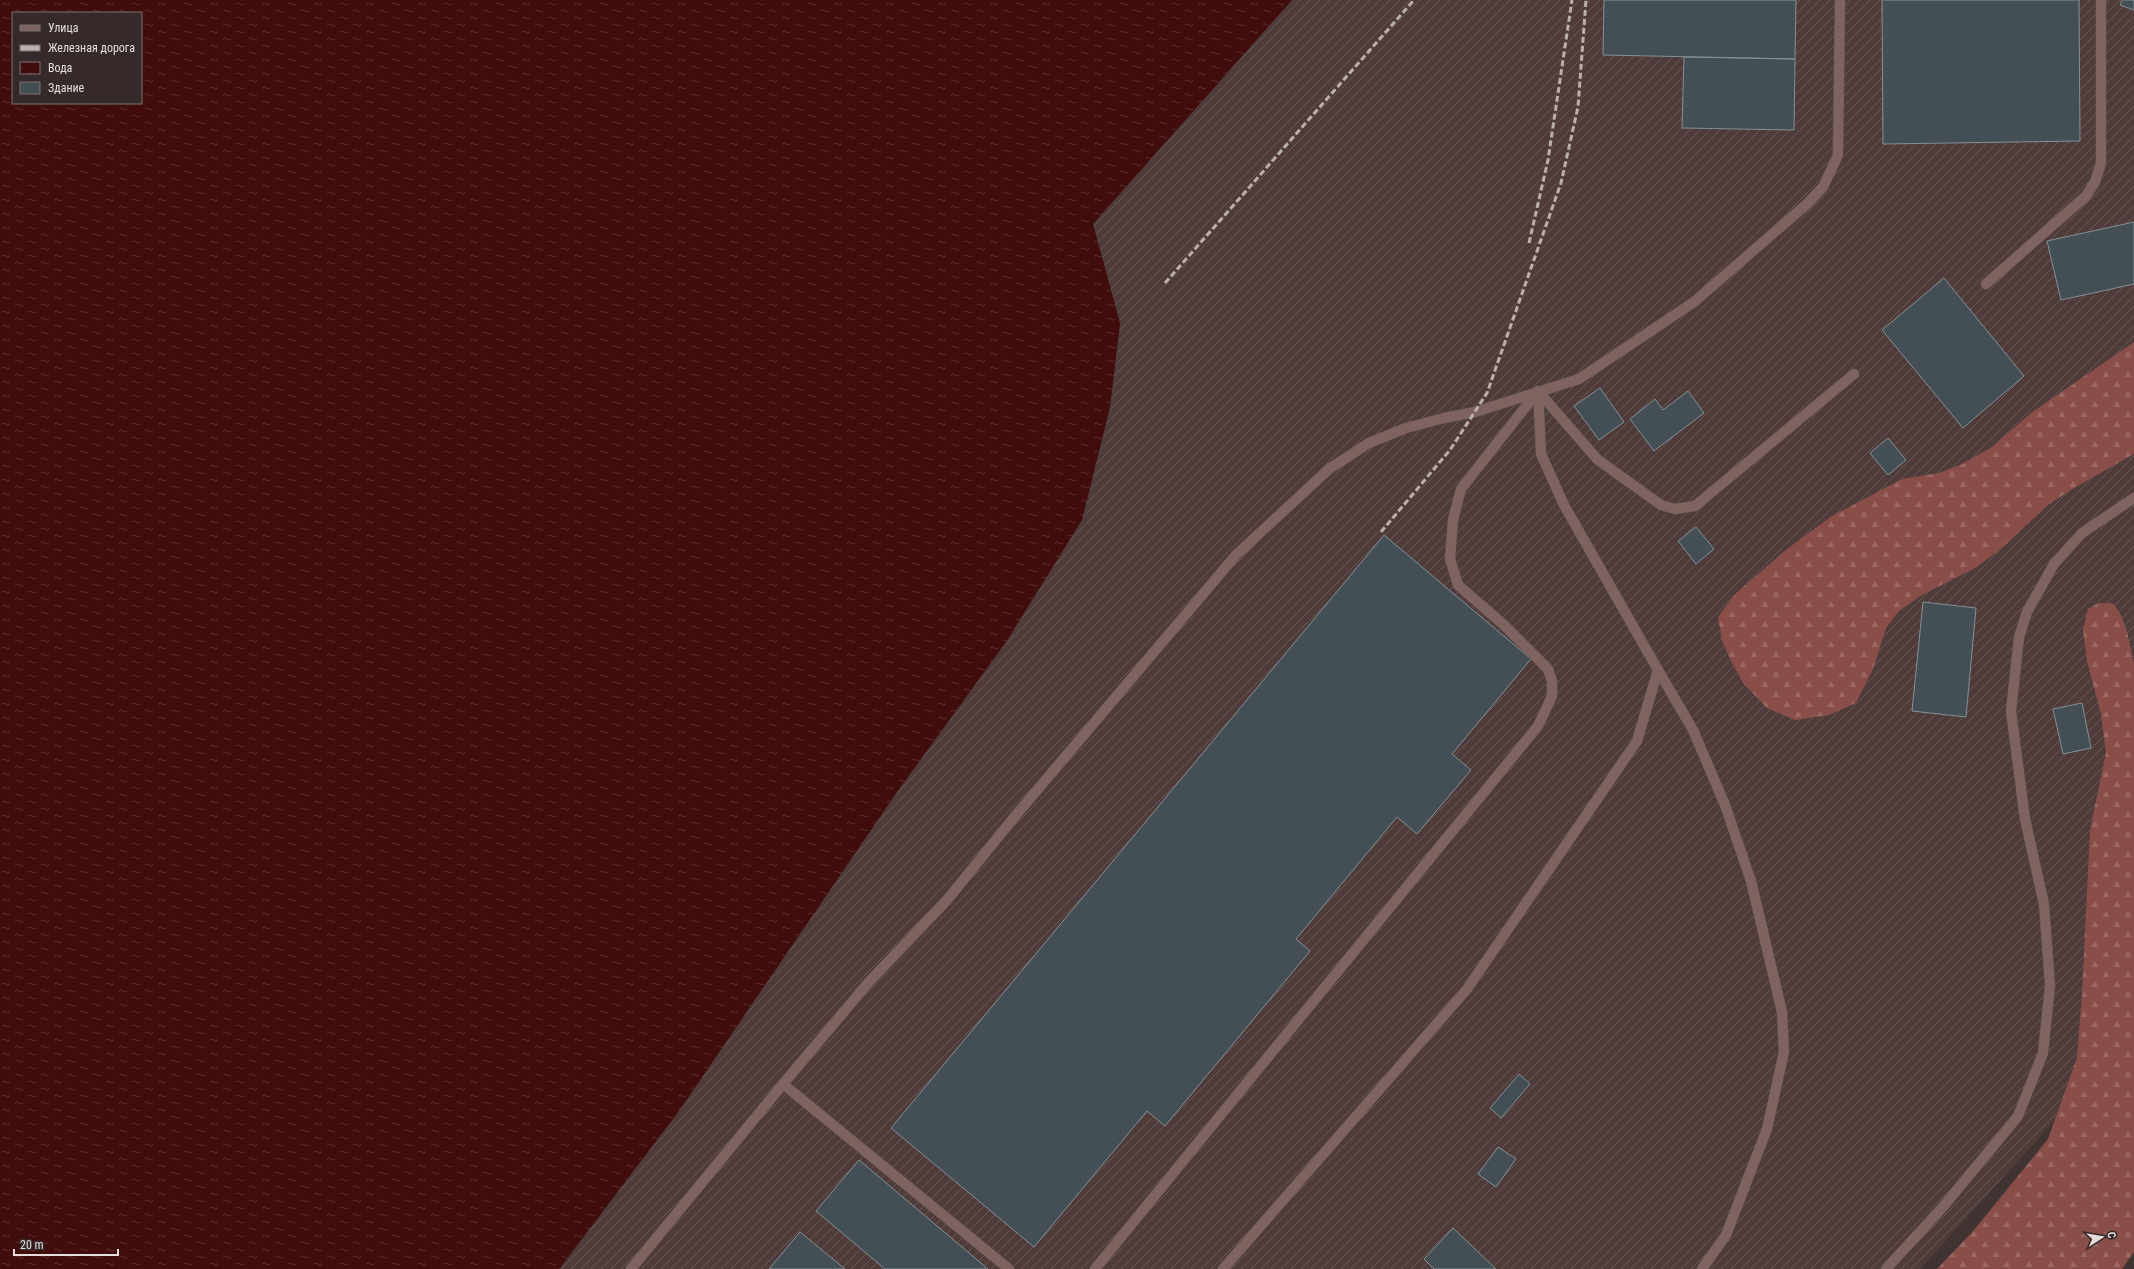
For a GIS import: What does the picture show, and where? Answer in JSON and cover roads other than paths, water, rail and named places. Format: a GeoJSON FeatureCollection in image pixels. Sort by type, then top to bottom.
{"type":"FeatureCollection","features":[{"type":"Feature","properties":{"kind":"street"},"geometry":{"type":"LineString","coordinates":[[631,1269],[868,983],[947,900],[1016,815],[1236,555],[1329,469],[1369,443],[1406,428],[1475,412],[1579,379],[1694,302],[1785,224],[1823,187],[1838,155],[1840,0]]}},
{"type":"Feature","properties":{"kind":"street"},"geometry":{"type":"LineString","coordinates":[[1986,284],[2086,196],[2095,182],[2101,164],[2101,0]]}},
{"type":"Feature","properties":{"kind":"street"},"geometry":{"type":"LineString","coordinates":[[1538,391],[1597,459],[1661,505],[1675,509],[1695,506],[1854,374]]}},
{"type":"Feature","properties":{"kind":"street"},"geometry":{"type":"LineString","coordinates":[[1538,391],[1541,454],[1564,505],[1693,730],[1725,805],[1751,881],[1782,1019],[1784,1052],[1767,1129],[1726,1235],[1702,1269]]}},
{"type":"Feature","properties":{"kind":"street"},"geometry":{"type":"LineString","coordinates":[[1095,1269],[1538,726],[1552,696],[1552,680],[1548,669],[1504,625],[1458,585],[1450,559],[1453,520],[1460,489],[1538,391]]}},
{"type":"Feature","properties":{"kind":"street"},"geometry":{"type":"LineString","coordinates":[[1886,1269],[1942,1208],[2018,1116],[2043,1053],[2050,986],[2044,904],[2026,819],[2011,711],[2019,637],[2027,612],[2054,564],[2082,533],[2134,498]]}},
{"type":"Feature","properties":{"kind":"street"},"geometry":{"type":"LineString","coordinates":[[1223,1269],[1467,989],[1637,741],[1658,670]]}},
{"type":"Feature","properties":{"kind":"street"},"geometry":{"type":"LineString","coordinates":[[783,1084],[1009,1269]]}},
{"type":"Feature","properties":{"kind":"water"},"geometry":{"type":"Polygon","coordinates":[[[0,0],[1292,0],[1093,224],[1120,323],[1110,407],[1082,520],[1006,642],[897,792],[679,1111],[559,1269],[0,1269],[0,0]]]}},
{"type":"Feature","properties":{"kind":"railway"},"geometry":{"type":"LineString","coordinates":[[1165,283],[1414,0]]}},
{"type":"Feature","properties":{"kind":"railway"},"geometry":{"type":"LineString","coordinates":[[1529,243],[1548,160],[1572,0]]}},
{"type":"Feature","properties":{"kind":"railway"},"geometry":{"type":"LineString","coordinates":[[1381,532],[1450,450],[1487,393],[1561,183],[1578,107],[1586,0]]}}]}
